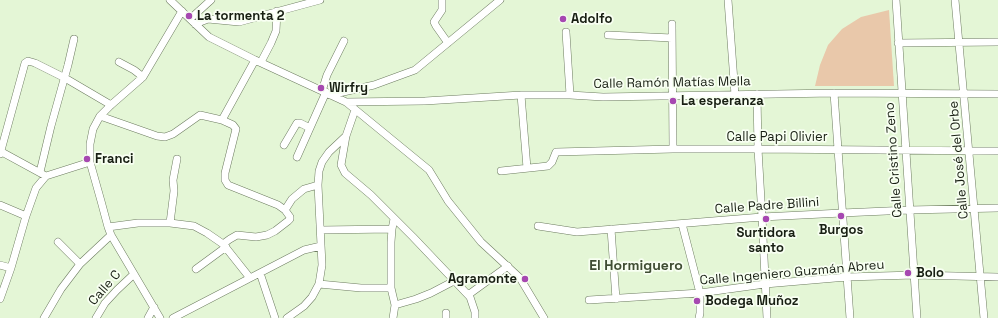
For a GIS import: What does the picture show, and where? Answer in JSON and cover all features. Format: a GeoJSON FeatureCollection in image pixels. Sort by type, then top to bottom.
{"type":"FeatureCollection","features":[{"type":"Feature","properties":{"kind":"street"},"geometry":{"type":"LineString","coordinates":[[170,0],[209,37],[346,102],[429,170],[448,201],[481,242],[520,278],[544,318]]}},
{"type":"Feature","properties":{"kind":"street"},"geometry":{"type":"LineString","coordinates":[[193,22],[210,0]]}},
{"type":"Feature","properties":{"kind":"street"},"geometry":{"type":"LineString","coordinates":[[193,22],[208,19],[240,22],[320,0]]}},
{"type":"Feature","properties":{"kind":"street"},"geometry":{"type":"LineString","coordinates":[[442,0],[442,10],[434,22],[448,43]]}},
{"type":"Feature","properties":{"kind":"street"},"geometry":{"type":"LineString","coordinates":[[326,92],[374,86],[415,70],[500,0]]}},
{"type":"Feature","properties":{"kind":"street"},"geometry":{"type":"LineString","coordinates":[[728,0],[735,95]]}},
{"type":"Feature","properties":{"kind":"street","name":"Calle Cristino Zeno"},"geometry":{"type":"LineString","coordinates":[[896,0],[916,318]]}},
{"type":"Feature","properties":{"kind":"street","name":"Calle José del Orbe"},"geometry":{"type":"LineString","coordinates":[[955,0],[984,318]]}},
{"type":"Feature","properties":{"kind":"street"},"geometry":{"type":"LineString","coordinates":[[160,318],[111,235],[90,162],[90,144],[93,129],[100,116],[143,77],[182,11]]}},
{"type":"Feature","properties":{"kind":"street"},"geometry":{"type":"LineString","coordinates":[[222,120],[258,61],[271,43],[276,31],[278,12]]}},
{"type":"Feature","properties":{"kind":"street"},"geometry":{"type":"LineString","coordinates":[[672,24],[673,149]]}},
{"type":"Feature","properties":{"kind":"street"},"geometry":{"type":"LineString","coordinates":[[566,32],[570,95]]}},
{"type":"Feature","properties":{"kind":"street"},"geometry":{"type":"LineString","coordinates":[[608,35],[672,38]]}},
{"type":"Feature","properties":{"kind":"street"},"geometry":{"type":"LineString","coordinates":[[0,299],[11,268],[26,216],[36,188],[43,174],[51,126],[65,78],[74,39]]}},
{"type":"Feature","properties":{"kind":"street"},"geometry":{"type":"LineString","coordinates":[[298,157],[326,92],[327,75],[344,41]]}},
{"type":"Feature","properties":{"kind":"street"},"geometry":{"type":"LineString","coordinates":[[898,43],[998,42]]}},
{"type":"Feature","properties":{"kind":"street"},"geometry":{"type":"LineString","coordinates":[[90,162],[43,174],[0,152],[25,63],[28,61],[34,63],[65,78],[111,105]]}},
{"type":"Feature","properties":{"kind":"street"},"geometry":{"type":"LineString","coordinates":[[119,62],[143,77]]}},
{"type":"Feature","properties":{"kind":"street"},"geometry":{"type":"LineString","coordinates":[[834,93],[850,318]]}},
{"type":"Feature","properties":{"kind":"street","name":"Calle Ramón Matías Mella"},"geometry":{"type":"LineString","coordinates":[[346,102],[425,101],[521,95],[603,97],[834,93],[998,94]]}},
{"type":"Feature","properties":{"kind":"street"},"geometry":{"type":"LineString","coordinates":[[757,94],[758,149],[767,318]]}},
{"type":"Feature","properties":{"kind":"street"},"geometry":{"type":"LineString","coordinates":[[500,171],[527,168],[521,95]]}},
{"type":"Feature","properties":{"kind":"street"},"geometry":{"type":"LineString","coordinates":[[355,110],[346,136],[341,165],[345,173],[371,195],[470,297],[475,312],[475,318]]}},
{"type":"Feature","properties":{"kind":"street"},"geometry":{"type":"LineString","coordinates":[[100,116],[165,138],[200,115],[222,120],[233,125],[236,129],[225,173],[225,180],[228,185],[278,205],[285,210],[290,219],[275,231],[267,235],[237,235],[230,239],[224,246],[196,269]]}},
{"type":"Feature","properties":{"kind":"street"},"geometry":{"type":"LineString","coordinates":[[284,146],[297,123],[310,128]]}},
{"type":"Feature","properties":{"kind":"street"},"geometry":{"type":"LineString","coordinates":[[286,318],[304,306],[312,297],[319,284],[322,265],[318,184],[319,171],[322,162],[329,152],[346,136]]}},
{"type":"Feature","properties":{"kind":"street","name":"Calle Papi Olivier"},"geometry":{"type":"LineString","coordinates":[[527,168],[548,166],[552,162],[556,152],[673,149],[998,151]]}},
{"type":"Feature","properties":{"kind":"street"},"geometry":{"type":"LineString","coordinates":[[170,222],[174,191],[173,180],[177,159]]}},
{"type":"Feature","properties":{"kind":"street"},"geometry":{"type":"LineString","coordinates":[[285,210],[292,199],[304,189],[318,184]]}},
{"type":"Feature","properties":{"kind":"street"},"geometry":{"type":"LineString","coordinates":[[0,206],[26,216]]}},
{"type":"Feature","properties":{"kind":"street","name":"Calle Padre Billini"},"geometry":{"type":"LineString","coordinates":[[538,226],[577,232],[842,212],[998,208]]}},
{"type":"Feature","properties":{"kind":"street"},"geometry":{"type":"LineString","coordinates":[[394,219],[392,229],[391,288],[395,305],[394,318]]}},
{"type":"Feature","properties":{"kind":"street"},"geometry":{"type":"LineString","coordinates":[[108,227],[138,223],[170,222],[194,226],[207,233],[224,246],[250,278]]}},
{"type":"Feature","properties":{"kind":"street"},"geometry":{"type":"LineString","coordinates":[[682,224],[700,293],[699,318]]}},
{"type":"Feature","properties":{"kind":"street"},"geometry":{"type":"LineString","coordinates":[[320,230],[392,229]]}},
{"type":"Feature","properties":{"kind":"street"},"geometry":{"type":"LineString","coordinates":[[611,230],[616,298]]}},
{"type":"Feature","properties":{"kind":"street"},"geometry":{"type":"LineString","coordinates":[[44,318],[61,289],[80,264],[111,235]]}},
{"type":"Feature","properties":{"kind":"street"},"geometry":{"type":"LineString","coordinates":[[58,242],[80,264]]}},
{"type":"Feature","properties":{"kind":"street"},"geometry":{"type":"LineString","coordinates":[[172,318],[304,250],[321,246]]}},
{"type":"Feature","properties":{"kind":"street"},"geometry":{"type":"LineString","coordinates":[[0,264],[11,268]]}},
{"type":"Feature","properties":{"kind":"street"},"geometry":{"type":"LineString","coordinates":[[468,295],[508,266]]}},
{"type":"Feature","properties":{"kind":"street"},"geometry":{"type":"LineString","coordinates":[[260,273],[275,318]]}},
{"type":"Feature","properties":{"kind":"street","name":"Calle C"},"geometry":{"type":"LineString","coordinates":[[96,318],[109,299],[134,274]]}},
{"type":"Feature","properties":{"kind":"street","name":"Calle Ingeniero Guzmán Abreu"},"geometry":{"type":"LineString","coordinates":[[589,300],[700,293],[765,284],[847,277],[914,275],[981,278],[998,277]]}},
{"type":"Feature","properties":{"kind":"street"},"geometry":{"type":"LineString","coordinates":[[395,305],[431,293],[454,281]]}},
{"type":"Feature","properties":{"kind":"street"},"geometry":{"type":"LineString","coordinates":[[319,284],[361,288],[391,288]]}},
{"type":"Feature","properties":{"kind":"street"},"geometry":{"type":"LineString","coordinates":[[148,318],[154,307]]}},
{"type":"Feature","properties":{"kind":"shaded area"},"geometry":{"type":"Polygon","coordinates":[[[889,10],[894,86],[815,86],[820,65],[828,45],[842,29],[861,17],[889,10]]]}},
{"type":"Feature","properties":{"kind":"place","name":"La tormenta 2"},"geometry":{"type":"Point","coordinates":[189,16]}},
{"type":"Feature","properties":{"kind":"place","name":"Adolfo"},"geometry":{"type":"Point","coordinates":[563,19]}},
{"type":"Feature","properties":{"kind":"place","name":"Wirfry"},"geometry":{"type":"Point","coordinates":[321,88]}},
{"type":"Feature","properties":{"kind":"place","name":"La esperanza"},"geometry":{"type":"Point","coordinates":[673,101]}},
{"type":"Feature","properties":{"kind":"place","name":"Franci"},"geometry":{"type":"Point","coordinates":[87,159]}},
{"type":"Feature","properties":{"kind":"place","name":"Burgos"},"geometry":{"type":"Point","coordinates":[841,216]}},
{"type":"Feature","properties":{"kind":"place","name":"Surtidora santo"},"geometry":{"type":"Point","coordinates":[766,219]}},
{"type":"Feature","properties":{"kind":"place","name":"Bolo"},"geometry":{"type":"Point","coordinates":[908,273]}},
{"type":"Feature","properties":{"kind":"place","name":"Agramonte"},"geometry":{"type":"Point","coordinates":[525,279]}},
{"type":"Feature","properties":{"kind":"place","name":"Bodega Muñoz"},"geometry":{"type":"Point","coordinates":[697,301]}},
{"type":"Feature","properties":{"kind":"district","name":"El Hormiguero"},"geometry":{"type":"Point","coordinates":[636,266]}}]}
